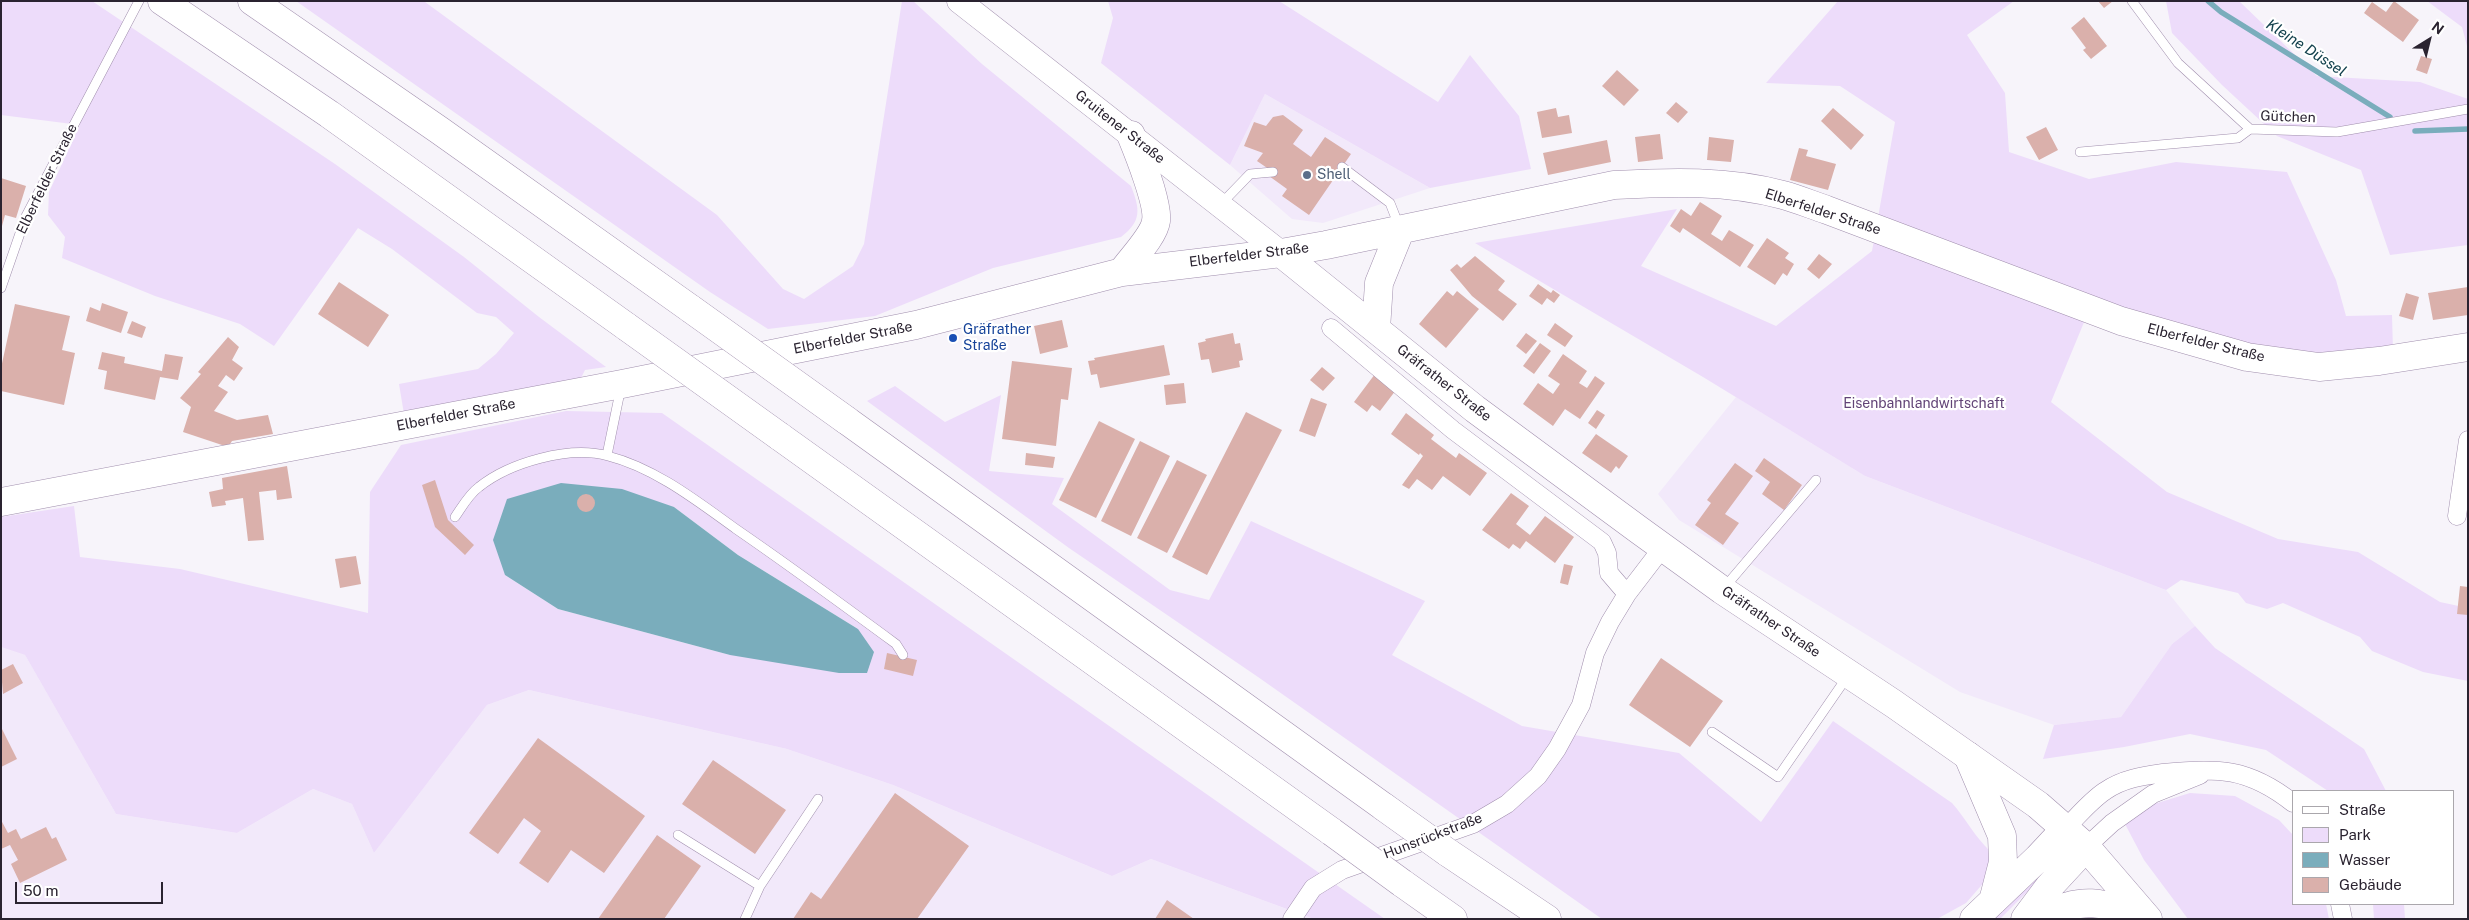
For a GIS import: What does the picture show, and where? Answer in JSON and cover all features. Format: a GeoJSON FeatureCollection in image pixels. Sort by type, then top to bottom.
{"type":"FeatureCollection","features":[{"type":"Feature","properties":{"kind":"main road"},"geometry":{"type":"LineString","coordinates":[[162,1],[329,114],[1452,919]]}},
{"type":"Feature","properties":{"kind":"main road"},"geometry":{"type":"LineString","coordinates":[[252,1],[423,118],[1447,852],[1545,916]]}},
{"type":"Feature","properties":{"kind":"main road","name":"Gruitener Straße"},"geometry":{"type":"LineString","coordinates":[[959,1],[1221,204],[1281,253]]}},
{"type":"Feature","properties":{"kind":"main road"},"geometry":{"type":"LineString","coordinates":[[1122,272],[1152,231],[1157,220],[1149,183],[1131,135]]}},
{"type":"Feature","properties":{"kind":"main road","name":"Elberfelder Straße"},"geometry":{"type":"LineString","coordinates":[[7,499],[622,384],[916,325],[1122,272],[1281,253],[1400,231],[1614,185],[1688,183],[1742,187],[1782,195],[1827,210],[2121,322],[2247,357],[2319,367],[2379,361],[2468,347]]}},
{"type":"Feature","properties":{"kind":"main road"},"geometry":{"type":"LineString","coordinates":[[1376,329],[1379,283],[1400,231]]}},
{"type":"Feature","properties":{"kind":"main road","name":"Gräfrather Straße"},"geometry":{"type":"LineString","coordinates":[[1281,253],[1339,318],[1376,329],[1475,409],[1722,590],[2038,805],[2086,847],[2147,919]]}},
{"type":"Feature","properties":{"kind":"main road"},"geometry":{"type":"LineString","coordinates":[[1968,756],[2002,836],[2004,862],[1983,910]]}},
{"type":"Feature","properties":{"kind":"main road"},"geometry":{"type":"LineString","coordinates":[[1983,910],[2066,828]]}},
{"type":"Feature","properties":{"kind":"main road"},"geometry":{"type":"LineString","coordinates":[[2025,919],[2049,887],[2086,847]]}},
{"type":"Feature","properties":{"kind":"main road"},"geometry":{"type":"LineString","coordinates":[[2038,919],[2067,905],[2092,903],[2112,906],[2147,919]]}},
{"type":"Feature","properties":{"kind":"street","name":"Gräfrather Straße"},"geometry":{"type":"LineString","coordinates":[[1339,318],[1453,430],[1602,542],[1607,553],[1609,573],[1628,594]]}},
{"type":"Feature","properties":{"kind":"street"},"geometry":{"type":"LineString","coordinates":[[2457,516],[2468,440]]}},
{"type":"Feature","properties":{"kind":"street","name":"Hunsrückstraße"},"geometry":{"type":"LineString","coordinates":[[1292,919],[1313,888],[1342,870],[1472,824],[1507,804],[1538,776],[1557,749],[1581,705],[1596,653],[1610,622],[1663,547]]}},
{"type":"Feature","properties":{"kind":"street"},"geometry":{"type":"LineString","coordinates":[[2086,847],[2112,823],[2153,794],[2215,769]]}},
{"type":"Feature","properties":{"kind":"street"},"geometry":{"type":"LineString","coordinates":[[2066,828],[2097,797],[2128,780],[2144,776],[2215,769],[2252,779],[2268,786],[2292,802]]}},
{"type":"Feature","properties":{"kind":"street"},"geometry":{"type":"LineString","coordinates":[[2340,905],[2343,919]]}},
{"type":"Feature","properties":{"kind":"lane","name":"Elberfelder Straße"},"geometry":{"type":"LineString","coordinates":[[1,288],[26,216],[139,1]]}},
{"type":"Feature","properties":{"kind":"lane","name":"Gütchen"},"geometry":{"type":"LineString","coordinates":[[2132,1],[2178,63],[2250,129],[2337,132],[2468,109]]}},
{"type":"Feature","properties":{"kind":"lane"},"geometry":{"type":"LineString","coordinates":[[2080,152],[2238,138],[2250,129]]}},
{"type":"Feature","properties":{"kind":"lane"},"geometry":{"type":"LineString","coordinates":[[1342,166],[1390,203],[1400,231]]}},
{"type":"Feature","properties":{"kind":"lane"},"geometry":{"type":"LineString","coordinates":[[1221,204],[1250,174],[1273,172]]}},
{"type":"Feature","properties":{"kind":"lane"},"geometry":{"type":"LineString","coordinates":[[608,456],[622,384]]}},
{"type":"Feature","properties":{"kind":"lane"},"geometry":{"type":"LineString","coordinates":[[455,517],[477,488],[498,474],[538,459],[571,454],[608,456],[645,471],[689,496],[798,572],[896,644],[903,655]]}},
{"type":"Feature","properties":{"kind":"lane"},"geometry":{"type":"LineString","coordinates":[[1722,590],[1816,480]]}},
{"type":"Feature","properties":{"kind":"lane"},"geometry":{"type":"LineString","coordinates":[[1712,732],[1778,777],[1849,675]]}},
{"type":"Feature","properties":{"kind":"lane"},"geometry":{"type":"LineString","coordinates":[[744,919],[760,886],[818,799]]}},
{"type":"Feature","properties":{"kind":"lane"},"geometry":{"type":"LineString","coordinates":[[678,834],[760,886]]}},
{"type":"Feature","properties":{"kind":"shaded area"},"geometry":{"type":"Polygon","coordinates":[[[1265,94],[1430,188],[1323,223],[1292,219],[1230,165],[1265,94]]]}},
{"type":"Feature","properties":{"kind":"shaded area"},"geometry":{"type":"Polygon","coordinates":[[[1736,397],[1865,476],[2166,590],[2195,626],[2172,644],[2121,717],[2054,725],[1960,692],[1679,520],[1658,494],[1736,397]]]}},
{"type":"Feature","properties":{"kind":"shaded area"},"geometry":{"type":"Polygon","coordinates":[[[1,647],[25,655],[116,814],[237,833],[313,789],[352,804],[374,853],[487,705],[529,690],[787,749],[893,785],[1112,876],[1151,859],[1314,919],[1,919],[1,647]]]}},
{"type":"Feature","properties":{"kind":"green space"},"geometry":{"type":"Polygon","coordinates":[[[1,1],[92,1],[335,164],[464,257],[539,317],[606,367],[585,370],[580,380],[404,414],[399,384],[478,369],[496,354],[514,333],[496,317],[477,313],[392,249],[358,228],[274,346],[240,324],[155,296],[62,258],[65,237],[48,215],[49,192],[80,125],[1,115],[1,1]]]}},
{"type":"Feature","properties":{"kind":"green space"},"geometry":{"type":"Polygon","coordinates":[[[296,1],[425,2],[717,215],[783,289],[804,299],[853,266],[864,244],[902,1],[913,1],[982,64],[1131,186],[1136,201],[1136,220],[1133,226],[1121,237],[993,268],[875,316],[768,329],[710,292],[296,1]]]}},
{"type":"Feature","properties":{"kind":"green space"},"geometry":{"type":"Polygon","coordinates":[[[1108,1],[1279,1],[1438,102],[1470,55],[1519,116],[1531,169],[1430,188],[1265,94],[1230,165],[1101,63],[1113,18],[1108,1]]]}},
{"type":"Feature","properties":{"kind":"green space","name":"Eisenbahnlandwirtschaft"},"geometry":{"type":"Polygon","coordinates":[[[1838,1],[2014,1],[1967,35],[2005,93],[2009,152],[2089,179],[2176,162],[2287,172],[2336,280],[2346,316],[2392,315],[2393,351],[2312,360],[2092,303],[2051,402],[2167,492],[2278,539],[2358,552],[2440,602],[2468,608],[2468,681],[2423,672],[2372,651],[2360,637],[2283,603],[2267,609],[2246,603],[2238,593],[2181,580],[2166,590],[1865,476],[1703,377],[1475,243],[1677,209],[1641,266],[1776,326],[1872,251],[1895,122],[1840,86],[1766,83],[1838,1]]]}},
{"type":"Feature","properties":{"kind":"green space"},"geometry":{"type":"Polygon","coordinates":[[[2166,1],[2239,1],[2317,76],[2420,82],[2468,99],[2468,245],[2390,255],[2361,170],[2277,136],[2222,85],[2172,33],[2166,1]]]}},
{"type":"Feature","properties":{"kind":"green space"},"geometry":{"type":"Polygon","coordinates":[[[2427,1],[2468,1],[2468,50],[2462,27],[2427,1]]]}},
{"type":"Feature","properties":{"kind":"green space"},"geometry":{"type":"Polygon","coordinates":[[[895,386],[945,422],[1001,395],[989,471],[1064,478],[1052,504],[1170,590],[1209,600],[1251,521],[1425,601],[1392,655],[1522,726],[1679,753],[1761,822],[1833,721],[1952,803],[1990,851],[1987,879],[1966,903],[1937,919],[1602,919],[1258,677],[1069,548],[867,401],[895,386]]]}},
{"type":"Feature","properties":{"kind":"green space"},"geometry":{"type":"Polygon","coordinates":[[[566,411],[662,413],[1385,919],[1314,919],[1151,859],[1112,876],[893,785],[787,749],[529,690],[487,705],[374,853],[352,804],[313,789],[237,833],[116,814],[25,655],[1,647],[1,517],[74,506],[80,557],[180,569],[368,613],[370,492],[401,445],[566,411]],[[674,507],[505,575],[558,609],[730,655],[858,629],[738,555],[674,507]]]}},
{"type":"Feature","properties":{"kind":"green space"},"geometry":{"type":"Polygon","coordinates":[[[2195,626],[2215,648],[2364,749],[2385,790],[2326,790],[2266,750],[2190,734],[2124,747],[2043,759],[2054,725],[2121,717],[2172,644],[2195,626]]]}},
{"type":"Feature","properties":{"kind":"green space"},"geometry":{"type":"Polygon","coordinates":[[[2190,793],[2235,796],[2279,820],[2292,834],[2292,905],[2326,905],[2329,919],[2188,919],[2144,860],[2125,824],[2154,804],[2190,793]]]}},
{"type":"Feature","properties":{"kind":"green space"},"geometry":{"type":"Polygon","coordinates":[[[2038,874],[2041,878],[2000,919],[1993,919],[2038,874]]]}},
{"type":"Feature","properties":{"kind":"green space"},"geometry":{"type":"Polygon","coordinates":[[[2373,905],[2404,905],[2405,919],[2374,919],[2373,905]]]}},
{"type":"Feature","properties":{"kind":"water"},"geometry":{"type":"Polygon","coordinates":[[[561,483],[622,489],[674,507],[738,555],[858,629],[874,652],[867,673],[839,673],[730,655],[558,609],[505,575],[493,540],[507,499],[561,483]]]}},
{"type":"Feature","properties":{"kind":"building"},"geometry":{"type":"Polygon","coordinates":[[[2098,1],[2113,1],[2104,8],[2098,1]]]}},
{"type":"Feature","properties":{"kind":"building"},"geometry":{"type":"Polygon","coordinates":[[[2394,1],[2419,20],[2403,42],[2364,13],[2372,2],[2386,12],[2394,1]]]}},
{"type":"Feature","properties":{"kind":"building"},"geometry":{"type":"Polygon","coordinates":[[[2084,17],[2107,46],[2091,59],[2083,50],[2086,48],[2071,28],[2084,17]]]}},
{"type":"Feature","properties":{"kind":"building"},"geometry":{"type":"Polygon","coordinates":[[[2421,56],[2432,59],[2427,74],[2416,70],[2421,56]]]}},
{"type":"Feature","properties":{"kind":"building"},"geometry":{"type":"Polygon","coordinates":[[[1617,70],[1639,90],[1624,106],[1602,86],[1617,70]]]}},
{"type":"Feature","properties":{"kind":"building"},"geometry":{"type":"Polygon","coordinates":[[[1676,102],[1688,112],[1678,123],[1666,113],[1676,102]]]}},
{"type":"Feature","properties":{"kind":"building"},"geometry":{"type":"Polygon","coordinates":[[[1556,108],[1558,117],[1569,115],[1572,133],[1542,138],[1537,112],[1556,108]]]}},
{"type":"Feature","properties":{"kind":"building"},"geometry":{"type":"Polygon","coordinates":[[[1833,108],[1864,135],[1851,150],[1821,121],[1833,108]]]}},
{"type":"Feature","properties":{"kind":"building"},"geometry":{"type":"Polygon","coordinates":[[[1283,115],[1303,130],[1293,144],[1311,157],[1325,137],[1351,154],[1309,215],[1282,196],[1287,189],[1269,176],[1273,172],[1257,161],[1263,153],[1244,146],[1254,122],[1266,126],[1273,117],[1283,115]]]}},
{"type":"Feature","properties":{"kind":"building"},"geometry":{"type":"Polygon","coordinates":[[[2046,127],[2058,150],[2039,160],[2026,137],[2046,127]]]}},
{"type":"Feature","properties":{"kind":"building"},"geometry":{"type":"Polygon","coordinates":[[[1660,134],[1663,159],[1638,162],[1635,137],[1660,134]]]}},
{"type":"Feature","properties":{"kind":"building"},"geometry":{"type":"Polygon","coordinates":[[[1709,137],[1734,140],[1731,162],[1707,160],[1709,137]]]}},
{"type":"Feature","properties":{"kind":"building"},"geometry":{"type":"Polygon","coordinates":[[[1607,140],[1611,162],[1548,175],[1543,153],[1607,140]]]}},
{"type":"Feature","properties":{"kind":"building"},"geometry":{"type":"Polygon","coordinates":[[[1799,148],[1808,150],[1806,156],[1836,164],[1828,190],[1790,180],[1799,148]]]}},
{"type":"Feature","properties":{"kind":"building"},"geometry":{"type":"Polygon","coordinates":[[[1,178],[26,186],[16,218],[5,215],[2,226],[1,178]]]}},
{"type":"Feature","properties":{"kind":"building"},"geometry":{"type":"Polygon","coordinates":[[[1700,202],[1722,216],[1711,234],[1722,241],[1729,230],[1754,245],[1740,267],[1683,228],[1680,233],[1670,226],[1681,209],[1691,216],[1700,202]]]}},
{"type":"Feature","properties":{"kind":"building"},"geometry":{"type":"Polygon","coordinates":[[[1767,238],[1789,253],[1785,258],[1794,264],[1787,276],[1783,273],[1775,285],[1747,267],[1767,238]]]}},
{"type":"Feature","properties":{"kind":"building"},"geometry":{"type":"Polygon","coordinates":[[[1819,254],[1832,264],[1819,279],[1807,269],[1819,254]]]}},
{"type":"Feature","properties":{"kind":"building"},"geometry":{"type":"Polygon","coordinates":[[[1475,256],[1505,281],[1498,290],[1517,304],[1503,321],[1472,296],[1450,270],[1457,264],[1461,268],[1475,256]]]}},
{"type":"Feature","properties":{"kind":"building"},"geometry":{"type":"Polygon","coordinates":[[[339,282],[389,315],[368,347],[318,314],[339,282]]]}},
{"type":"Feature","properties":{"kind":"building"},"geometry":{"type":"Polygon","coordinates":[[[1538,284],[1551,293],[1553,290],[1560,295],[1554,303],[1547,298],[1542,305],[1529,296],[1538,284]]]}},
{"type":"Feature","properties":{"kind":"building"},"geometry":{"type":"Polygon","coordinates":[[[2468,287],[2468,315],[2433,320],[2428,293],[2468,287]]]}},
{"type":"Feature","properties":{"kind":"building"},"geometry":{"type":"Polygon","coordinates":[[[1447,291],[1453,296],[1457,291],[1479,309],[1446,348],[1419,324],[1447,291]]]}},
{"type":"Feature","properties":{"kind":"building"},"geometry":{"type":"Polygon","coordinates":[[[2406,293],[2419,297],[2413,320],[2399,316],[2406,293]]]}},
{"type":"Feature","properties":{"kind":"building"},"geometry":{"type":"Polygon","coordinates":[[[102,303],[128,312],[121,333],[86,321],[90,307],[100,311],[102,303]]]}},
{"type":"Feature","properties":{"kind":"building"},"geometry":{"type":"Polygon","coordinates":[[[15,304],[70,316],[62,350],[75,353],[64,405],[1,391],[1,368],[15,304]]]}},
{"type":"Feature","properties":{"kind":"building"},"geometry":{"type":"Polygon","coordinates":[[[1062,320],[1068,347],[1040,354],[1034,326],[1062,320]]]}},
{"type":"Feature","properties":{"kind":"building"},"geometry":{"type":"Polygon","coordinates":[[[132,321],[146,327],[142,338],[127,333],[132,321]]]}},
{"type":"Feature","properties":{"kind":"building"},"geometry":{"type":"Polygon","coordinates":[[[1555,323],[1573,336],[1565,347],[1547,335],[1555,323]]]}},
{"type":"Feature","properties":{"kind":"building"},"geometry":{"type":"Polygon","coordinates":[[[1233,333],[1235,344],[1240,343],[1243,360],[1239,361],[1240,367],[1212,373],[1209,359],[1201,360],[1198,343],[1206,341],[1205,339],[1233,333]]]}},
{"type":"Feature","properties":{"kind":"building"},"geometry":{"type":"Polygon","coordinates":[[[1526,333],[1537,341],[1526,354],[1516,346],[1526,333]]]}},
{"type":"Feature","properties":{"kind":"building"},"geometry":{"type":"Polygon","coordinates":[[[228,337],[239,347],[232,360],[243,368],[234,381],[226,375],[218,386],[228,392],[214,411],[237,420],[268,415],[273,434],[232,441],[228,447],[183,432],[191,407],[180,398],[201,374],[198,372],[228,337]]]}},
{"type":"Feature","properties":{"kind":"building"},"geometry":{"type":"Polygon","coordinates":[[[1540,343],[1551,351],[1534,374],[1523,366],[1540,343]]]}},
{"type":"Feature","properties":{"kind":"building"},"geometry":{"type":"Polygon","coordinates":[[[1164,345],[1170,375],[1100,388],[1097,374],[1091,375],[1088,361],[1095,360],[1094,358],[1164,345]]]}},
{"type":"Feature","properties":{"kind":"building"},"geometry":{"type":"Polygon","coordinates":[[[102,352],[125,357],[124,363],[162,371],[165,354],[183,357],[178,380],[160,377],[155,400],[104,389],[107,371],[98,369],[102,352]]]}},
{"type":"Feature","properties":{"kind":"building"},"geometry":{"type":"Polygon","coordinates":[[[1563,354],[1587,371],[1579,383],[1587,388],[1595,376],[1605,383],[1580,419],[1565,409],[1553,426],[1523,404],[1538,383],[1553,394],[1560,384],[1548,376],[1563,354]]]}},
{"type":"Feature","properties":{"kind":"building"},"geometry":{"type":"Polygon","coordinates":[[[1012,361],[1072,368],[1068,400],[1061,399],[1056,446],[1002,439],[1012,361]]]}},
{"type":"Feature","properties":{"kind":"building"},"geometry":{"type":"Polygon","coordinates":[[[1322,367],[1335,378],[1323,391],[1310,380],[1322,367]]]}},
{"type":"Feature","properties":{"kind":"building"},"geometry":{"type":"Polygon","coordinates":[[[1375,374],[1396,390],[1380,411],[1372,405],[1367,412],[1354,402],[1375,374]]]}},
{"type":"Feature","properties":{"kind":"building"},"geometry":{"type":"Polygon","coordinates":[[[1184,383],[1186,403],[1166,405],[1164,385],[1184,383]]]}},
{"type":"Feature","properties":{"kind":"building"},"geometry":{"type":"Polygon","coordinates":[[[1311,398],[1327,404],[1315,437],[1299,431],[1311,398]]]}},
{"type":"Feature","properties":{"kind":"building"},"geometry":{"type":"Polygon","coordinates":[[[1597,410],[1605,415],[1596,429],[1588,423],[1597,410]]]}},
{"type":"Feature","properties":{"kind":"building"},"geometry":{"type":"Polygon","coordinates":[[[1246,412],[1282,430],[1207,575],[1172,557],[1246,412]]]}},
{"type":"Feature","properties":{"kind":"building"},"geometry":{"type":"Polygon","coordinates":[[[1406,413],[1434,435],[1431,439],[1456,458],[1459,453],[1487,473],[1470,496],[1443,476],[1432,490],[1417,479],[1409,489],[1402,485],[1423,456],[1391,434],[1406,413]]]}},
{"type":"Feature","properties":{"kind":"building"},"geometry":{"type":"Polygon","coordinates":[[[1099,421],[1135,439],[1096,518],[1059,500],[1099,421]]]}},
{"type":"Feature","properties":{"kind":"building"},"geometry":{"type":"Polygon","coordinates":[[[1596,434],[1628,456],[1619,469],[1616,466],[1611,473],[1582,453],[1596,434]]]}},
{"type":"Feature","properties":{"kind":"building"},"geometry":{"type":"Polygon","coordinates":[[[1140,441],[1170,456],[1131,536],[1101,521],[1140,441]]]}},
{"type":"Feature","properties":{"kind":"building"},"geometry":{"type":"Polygon","coordinates":[[[1026,453],[1055,457],[1053,468],[1025,465],[1026,453]]]}},
{"type":"Feature","properties":{"kind":"building"},"geometry":{"type":"Polygon","coordinates":[[[1764,458],[1802,485],[1784,510],[1762,494],[1770,482],[1755,471],[1764,458]]]}},
{"type":"Feature","properties":{"kind":"building"},"geometry":{"type":"Polygon","coordinates":[[[1177,460],[1207,475],[1167,553],[1137,538],[1177,460]]]}},
{"type":"Feature","properties":{"kind":"building"},"geometry":{"type":"Polygon","coordinates":[[[1735,463],[1753,476],[1725,514],[1739,523],[1723,545],[1695,525],[1711,503],[1707,500],[1735,463]]]}},
{"type":"Feature","properties":{"kind":"building"},"geometry":{"type":"Polygon","coordinates":[[[287,466],[292,498],[277,500],[276,490],[259,492],[264,540],[248,541],[243,498],[225,501],[226,505],[212,507],[209,492],[223,489],[222,478],[287,466]]]}},
{"type":"Feature","properties":{"kind":"building"},"geometry":{"type":"Polygon","coordinates":[[[435,480],[448,520],[474,545],[465,555],[435,527],[422,485],[435,480]]]}},
{"type":"Feature","properties":{"kind":"building"},"geometry":{"type":"Polygon","coordinates":[[[1511,493],[1529,506],[1516,524],[1530,535],[1545,516],[1574,537],[1555,563],[1526,541],[1520,549],[1513,544],[1509,549],[1482,530],[1511,493]]]}},
{"type":"Feature","properties":{"kind":"building"},"geometry":{"type":"Polygon","coordinates":[[[582,494],[590,494],[595,499],[593,510],[582,512],[577,507],[577,499],[582,494]]]}},
{"type":"Feature","properties":{"kind":"building"},"geometry":{"type":"Polygon","coordinates":[[[356,556],[361,584],[340,588],[335,559],[356,556]]]}},
{"type":"Feature","properties":{"kind":"building"},"geometry":{"type":"Polygon","coordinates":[[[1564,564],[1573,566],[1568,585],[1560,583],[1564,564]]]}},
{"type":"Feature","properties":{"kind":"building"},"geometry":{"type":"Polygon","coordinates":[[[2460,586],[2468,587],[2468,615],[2457,614],[2460,586]]]}},
{"type":"Feature","properties":{"kind":"building"},"geometry":{"type":"Polygon","coordinates":[[[887,653],[917,660],[913,676],[884,669],[887,653]]]}},
{"type":"Feature","properties":{"kind":"building"},"geometry":{"type":"Polygon","coordinates":[[[1661,658],[1723,701],[1690,747],[1629,705],[1661,658]]]}},
{"type":"Feature","properties":{"kind":"building"},"geometry":{"type":"Polygon","coordinates":[[[13,664],[23,683],[3,694],[1,670],[13,664]]]}},
{"type":"Feature","properties":{"kind":"building"},"geometry":{"type":"Polygon","coordinates":[[[1,727],[17,759],[1,767],[1,727]]]}},
{"type":"Feature","properties":{"kind":"building"},"geometry":{"type":"Polygon","coordinates":[[[538,738],[645,816],[604,873],[571,850],[548,883],[519,863],[541,831],[524,818],[498,854],[469,833],[538,738]]]}},
{"type":"Feature","properties":{"kind":"building"},"geometry":{"type":"Polygon","coordinates":[[[713,760],[786,810],[755,854],[682,804],[713,760]]]}},
{"type":"Feature","properties":{"kind":"building"},"geometry":{"type":"Polygon","coordinates":[[[895,793],[969,846],[917,919],[793,919],[811,892],[821,899],[895,793]]]}},
{"type":"Feature","properties":{"kind":"building"},"geometry":{"type":"Polygon","coordinates":[[[1,820],[8,833],[16,829],[21,839],[46,827],[52,839],[56,837],[67,860],[20,883],[11,864],[18,860],[10,845],[1,849],[1,820]]]}},
{"type":"Feature","properties":{"kind":"building"},"geometry":{"type":"Polygon","coordinates":[[[657,835],[701,866],[664,919],[598,919],[657,835]]]}},
{"type":"Feature","properties":{"kind":"building"},"geometry":{"type":"Polygon","coordinates":[[[1167,900],[1194,919],[1155,919],[1167,900]]]}},
{"type":"Feature","properties":{"kind":"waterway","name":"Kleine Düssel"},"geometry":{"type":"LineString","coordinates":[[2208,1],[2221,12],[2390,117]]}},
{"type":"Feature","properties":{"kind":"waterway","name":"Kleine Düssel"},"geometry":{"type":"LineString","coordinates":[[2415,131],[2468,129]]}},
{"type":"Feature","properties":{"kind":"place","name":"Shell"},"geometry":{"type":"Point","coordinates":[1307,175]}},
{"type":"Feature","properties":{"kind":"place","name":"Gräfrather Straße"},"geometry":{"type":"Point","coordinates":[953,338]}}]}
